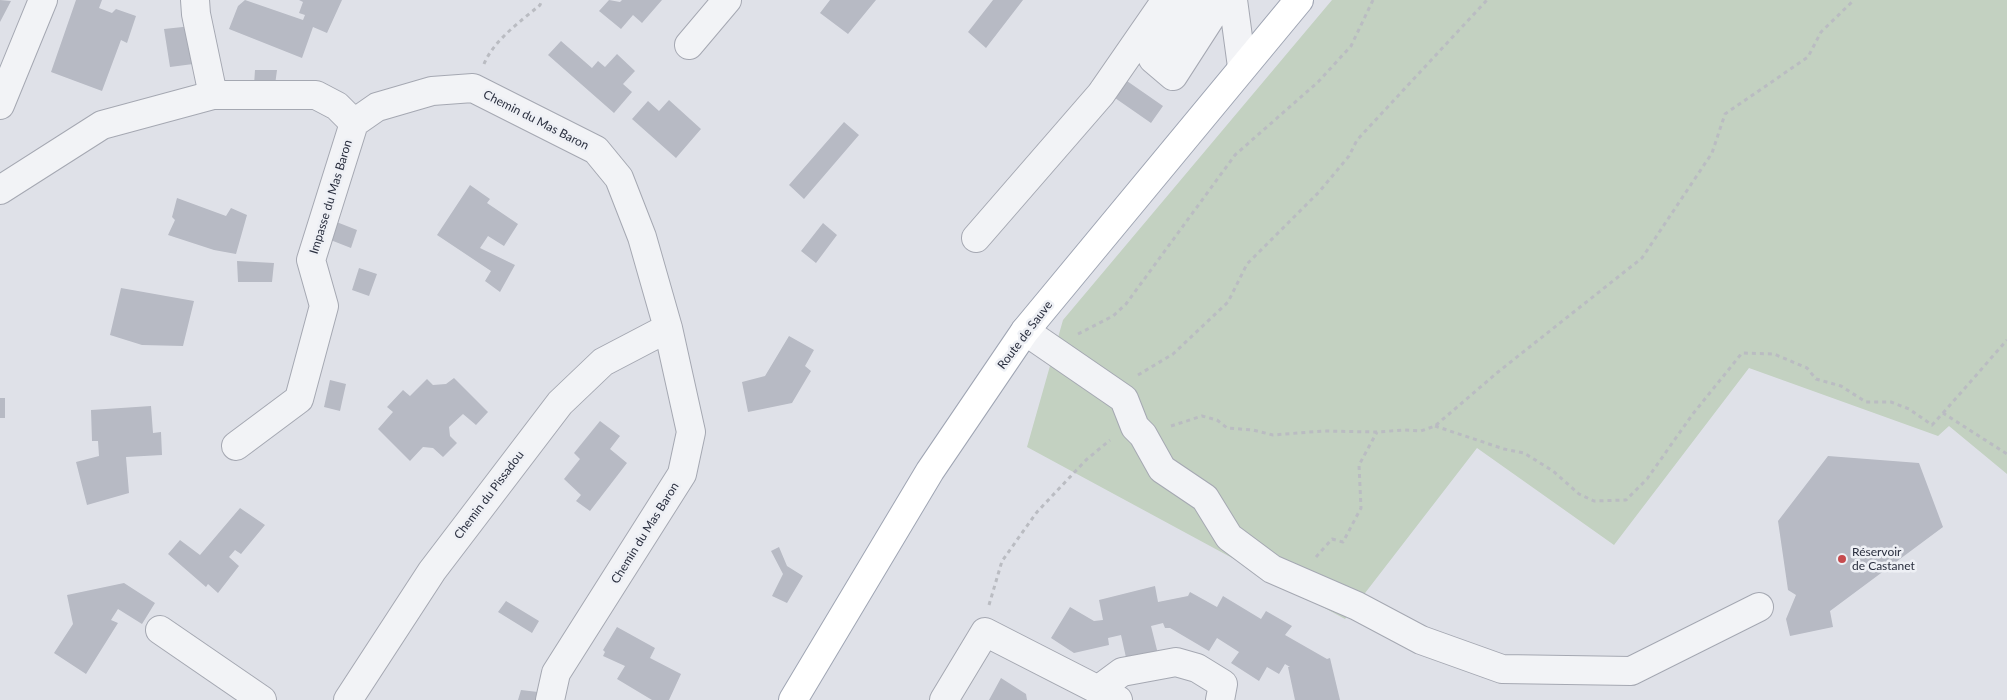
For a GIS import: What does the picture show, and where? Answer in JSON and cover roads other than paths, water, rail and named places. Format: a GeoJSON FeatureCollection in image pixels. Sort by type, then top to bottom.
{"type":"FeatureCollection","features":[{"type":"Feature","properties":{"kind":"main road","name":"Route de Sauve"},"geometry":{"type":"LineString","coordinates":[[793,700],[930,471],[1025,331],[1299,0]]}},
{"type":"Feature","properties":{"kind":"street"},"geometry":{"type":"LineString","coordinates":[[0,105],[43,0]]}},
{"type":"Feature","properties":{"kind":"street"},"geometry":{"type":"LineString","coordinates":[[195,0],[196,14],[213,95]]}},
{"type":"Feature","properties":{"kind":"street"},"geometry":{"type":"LineString","coordinates":[[689,45],[727,0]]}},
{"type":"Feature","properties":{"kind":"street"},"geometry":{"type":"LineString","coordinates":[[976,238],[1101,94],[1166,0]]}},
{"type":"Feature","properties":{"kind":"street"},"geometry":{"type":"LineString","coordinates":[[1193,0],[1153,59],[1173,76],[1222,0]]}},
{"type":"Feature","properties":{"kind":"street"},"geometry":{"type":"LineString","coordinates":[[1233,0],[1242,67]]}},
{"type":"Feature","properties":{"kind":"street","name":"Chemin du Mas Baron"},"geometry":{"type":"LineString","coordinates":[[354,123],[377,106],[432,91],[473,88],[596,150],[620,178],[642,237],[668,328],[692,432],[682,474],[556,673],[550,700]]}},
{"type":"Feature","properties":{"kind":"street"},"geometry":{"type":"LineString","coordinates":[[2,180],[102,125],[213,95],[316,95],[337,106],[354,123]]}},
{"type":"Feature","properties":{"kind":"street","name":"Impasse du Mas Baron"},"geometry":{"type":"LineString","coordinates":[[236,446],[299,399],[324,306],[312,260],[354,123]]}},
{"type":"Feature","properties":{"kind":"street","name":"Chemin du Pissadou"},"geometry":{"type":"LineString","coordinates":[[348,700],[432,570],[560,403],[603,362],[668,328]]}},
{"type":"Feature","properties":{"kind":"street"},"geometry":{"type":"LineString","coordinates":[[1025,331],[1056,350],[1124,399],[1139,431],[1162,469],[1205,498],[1229,537],[1272,569],[1357,606],[1421,640],[1502,669],[1631,671],[1759,607]]}},
{"type":"Feature","properties":{"kind":"street"},"geometry":{"type":"LineString","coordinates":[[160,630],[262,700]]}},
{"type":"Feature","properties":{"kind":"street"},"geometry":{"type":"LineString","coordinates":[[944,700],[985,632],[1108,694],[1122,672],[1176,662],[1196,668],[1222,684],[1220,700]]}},
{"type":"Feature","properties":{"kind":"place","name":"Réservoir de Castanet"},"geometry":{"type":"Point","coordinates":[1842,559]}}]}
